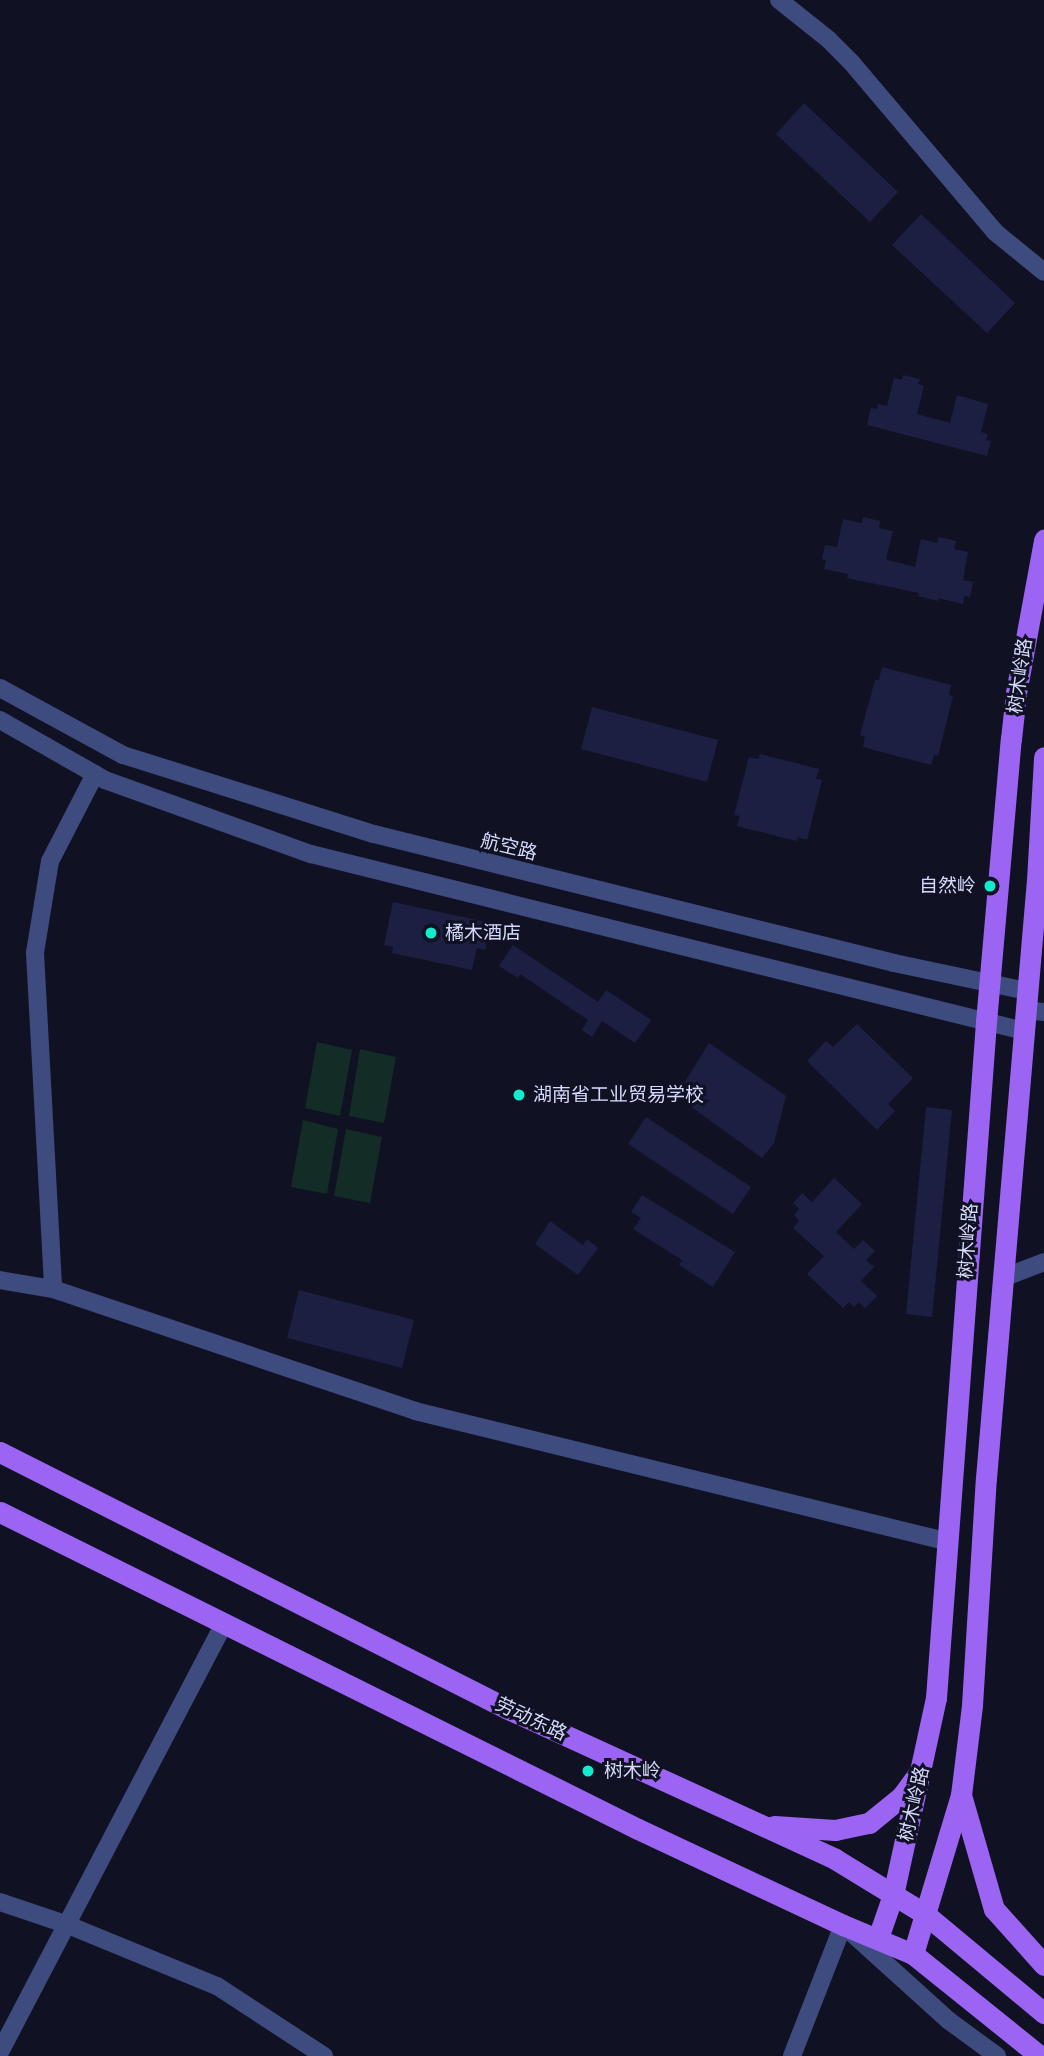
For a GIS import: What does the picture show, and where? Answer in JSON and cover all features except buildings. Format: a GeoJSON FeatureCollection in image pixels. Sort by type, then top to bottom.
{"type":"FeatureCollection","features":[{"type":"Feature","properties":{"kind":"main road","name":"树木岭路"},"geometry":{"type":"LineString","coordinates":[[878,1938],[893,1895],[936,1698],[945,1541],[989,982],[1016,693],[1044,540]]}},
{"type":"Feature","properties":{"kind":"main road","name":"树木岭路"},"geometry":{"type":"LineString","coordinates":[[914,1954],[961,1795],[972,1705],[986,1478],[1030,1011],[1044,757]]}},
{"type":"Feature","properties":{"kind":"main road","name":"劳动东路"},"geometry":{"type":"LineString","coordinates":[[0,1452],[508,1709],[835,1859],[925,1914],[1044,2013]]}},
{"type":"Feature","properties":{"kind":"main road"},"geometry":{"type":"LineString","coordinates":[[0,1512],[638,1829],[844,1925],[914,1954],[1040,2056]]}},
{"type":"Feature","properties":{"kind":"main road"},"geometry":{"type":"LineString","coordinates":[[761,1826],[835,1830],[869,1823],[902,1796],[922,1768]]}},
{"type":"Feature","properties":{"kind":"main road"},"geometry":{"type":"LineString","coordinates":[[961,1795],[994,1909],[1044,1965]]}},
{"type":"Feature","properties":{"kind":"street"},"geometry":{"type":"LineString","coordinates":[[779,0],[852,62],[995,232],[1044,272]]}},
{"type":"Feature","properties":{"kind":"street","name":"航空路"},"geometry":{"type":"LineString","coordinates":[[0,688],[123,755],[387,838],[894,963],[989,982],[1030,1011]]}},
{"type":"Feature","properties":{"kind":"street"},"geometry":{"type":"LineString","coordinates":[[0,720],[100,777],[311,854],[986,1022],[1030,1011]]}},
{"type":"Feature","properties":{"kind":"street"},"geometry":{"type":"LineString","coordinates":[[53,1289],[35,953],[50,861],[100,777],[123,755]]}},
{"type":"Feature","properties":{"kind":"street","name":"树木岭路"},"geometry":{"type":"LineString","coordinates":[[1003,1278],[1044,1262]]}},
{"type":"Feature","properties":{"kind":"street"},"geometry":{"type":"LineString","coordinates":[[0,1280],[53,1289],[415,1411],[945,1541]]}},
{"type":"Feature","properties":{"kind":"street"},"geometry":{"type":"LineString","coordinates":[[0,2052],[224,1624]]}},
{"type":"Feature","properties":{"kind":"street"},"geometry":{"type":"LineString","coordinates":[[0,1902],[68,1925],[217,1986],[324,2056]]}},
{"type":"Feature","properties":{"kind":"street"},"geometry":{"type":"LineString","coordinates":[[793,2056],[844,1925],[948,2020],[997,2056]]}},
{"type":"Feature","properties":{"kind":"green space"},"geometry":{"type":"Polygon","coordinates":[[[317,1042],[352,1050],[340,1116],[305,1108],[317,1042]]]}},
{"type":"Feature","properties":{"kind":"green space"},"geometry":{"type":"Polygon","coordinates":[[[360,1049],[396,1057],[384,1123],[349,1116],[360,1049]]]}},
{"type":"Feature","properties":{"kind":"green space"},"geometry":{"type":"Polygon","coordinates":[[[303,1120],[338,1129],[327,1194],[291,1187],[303,1120]]]}},
{"type":"Feature","properties":{"kind":"green space"},"geometry":{"type":"Polygon","coordinates":[[[346,1129],[382,1137],[370,1203],[334,1196],[346,1129]]]}},
{"type":"Feature","properties":{"kind":"place","name":"自然岭"},"geometry":{"type":"Point","coordinates":[990,886]}},
{"type":"Feature","properties":{"kind":"place","name":"橘木酒店"},"geometry":{"type":"Point","coordinates":[431,933]}},
{"type":"Feature","properties":{"kind":"place","name":"湖南省工业贸易学校"},"geometry":{"type":"Point","coordinates":[519,1095]}},
{"type":"Feature","properties":{"kind":"place","name":"树木岭"},"geometry":{"type":"Point","coordinates":[588,1771]}}]}
